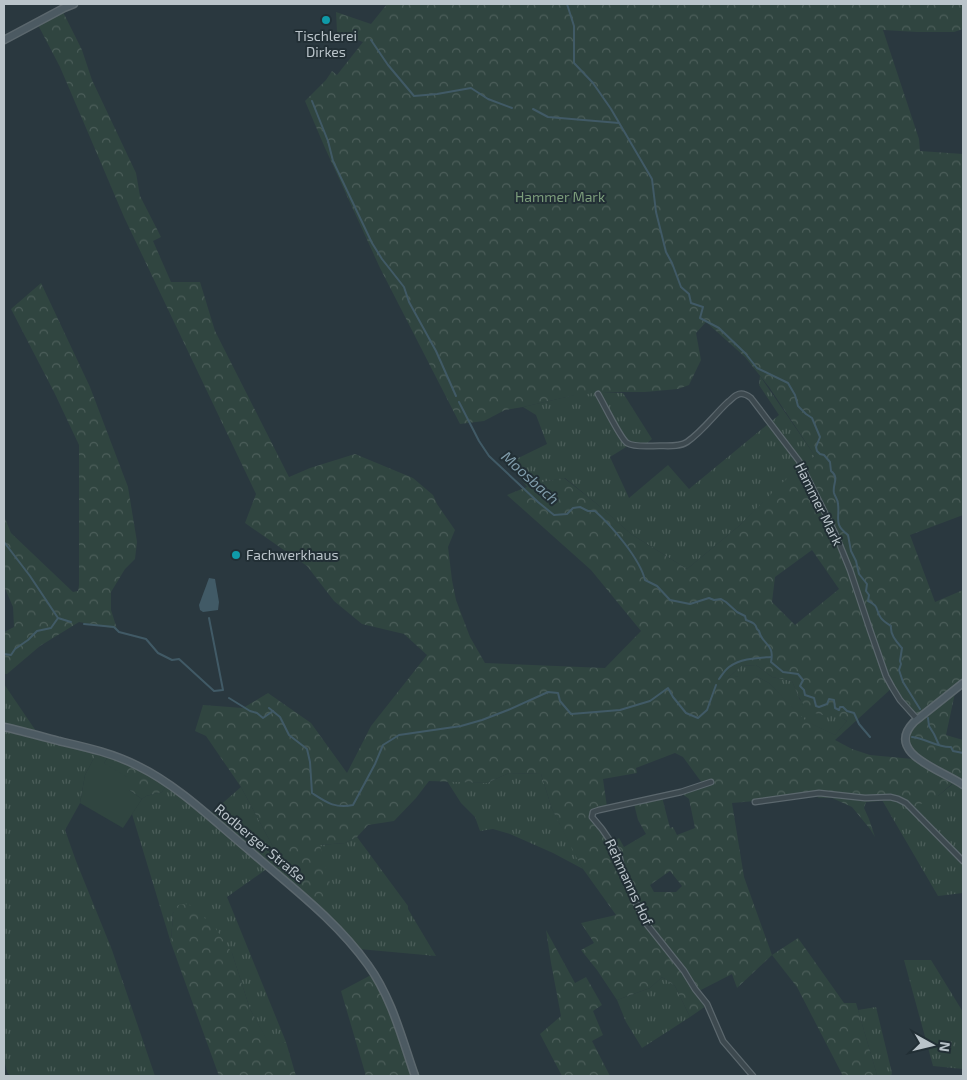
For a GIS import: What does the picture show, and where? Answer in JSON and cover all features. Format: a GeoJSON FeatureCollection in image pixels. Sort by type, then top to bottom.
{"type":"FeatureCollection","features":[{"type":"Feature","properties":{"kind":"street"},"geometry":{"type":"LineString","coordinates":[[4,40],[74,4]]}},
{"type":"Feature","properties":{"kind":"street","name":"Hammer Mark"},"geometry":{"type":"LineString","coordinates":[[598,394],[622,437],[628,444],[640,446],[682,445],[703,428],[719,410],[737,395],[747,395],[751,398],[799,461],[835,533],[850,570],[886,676],[900,700],[917,719]]}},
{"type":"Feature","properties":{"kind":"street"},"geometry":{"type":"LineString","coordinates":[[963,683],[917,719],[908,729],[905,736],[910,751],[925,764],[963,784]]}},
{"type":"Feature","properties":{"kind":"street","name":"Rodberger Straße"},"geometry":{"type":"LineString","coordinates":[[4,726],[100,752],[145,770],[168,784],[199,808],[324,914],[369,966],[385,994],[415,1076]]}},
{"type":"Feature","properties":{"kind":"street","name":"Rehmanns Hof"},"geometry":{"type":"LineString","coordinates":[[710,782],[681,792],[592,812],[592,817],[619,854],[623,875],[645,922],[684,971],[707,1004],[723,1041],[753,1076]]}},
{"type":"Feature","properties":{"kind":"street"},"geometry":{"type":"LineString","coordinates":[[755,802],[819,793],[864,798],[890,797],[898,799],[906,803],[963,861]]}},
{"type":"Feature","properties":{"kind":"green space","name":"Hammer Mark"},"geometry":{"type":"Polygon","coordinates":[[[387,4],[963,4],[963,29],[954,32],[883,30],[919,139],[920,151],[963,154],[963,515],[910,535],[935,602],[963,590],[963,679],[918,716],[893,687],[835,740],[852,749],[870,755],[913,759],[954,782],[938,796],[910,809],[896,800],[866,802],[864,808],[875,837],[852,807],[832,798],[819,798],[810,793],[780,799],[732,803],[744,877],[772,955],[737,988],[732,974],[697,992],[706,1006],[690,1017],[675,986],[662,977],[650,988],[617,1000],[581,950],[594,943],[581,923],[616,915],[583,869],[574,853],[552,809],[541,774],[509,773],[487,783],[429,781],[394,821],[368,825],[357,837],[345,843],[320,845],[332,891],[320,909],[271,867],[280,860],[241,787],[206,736],[195,731],[203,705],[243,708],[268,693],[311,723],[347,773],[371,726],[427,655],[404,634],[362,624],[334,601],[307,566],[245,523],[256,494],[124,217],[60,67],[37,23],[62,10],[82,50],[92,80],[136,173],[140,196],[161,237],[153,241],[171,282],[200,282],[215,331],[289,477],[310,468],[355,454],[413,478],[433,495],[455,530],[448,547],[456,600],[470,637],[485,663],[605,668],[641,631],[591,570],[507,495],[537,483],[564,478],[631,534],[687,569],[739,526],[783,482],[815,456],[769,387],[745,357],[706,322],[696,333],[701,360],[689,385],[678,389],[645,392],[601,392],[571,396],[505,410],[484,421],[460,424],[380,268],[305,101],[326,80],[332,71],[337,75],[363,42],[337,32],[336,12],[371,24],[387,4]],[[812,550],[775,577],[772,602],[795,625],[839,589],[812,550]],[[756,665],[741,666],[728,678],[756,676],[769,683],[806,721],[835,735],[847,721],[838,717],[816,714],[811,711],[803,703],[792,681],[772,677],[756,665]],[[675,753],[636,768],[637,773],[603,779],[607,807],[679,791],[702,783],[683,757],[675,753]],[[681,793],[662,797],[670,828],[673,827],[677,835],[695,828],[689,799],[681,793]],[[634,804],[593,814],[594,818],[613,842],[619,838],[624,847],[646,834],[638,820],[634,804]],[[670,871],[650,885],[654,892],[676,892],[682,886],[670,871]]]}},
{"type":"Feature","properties":{"kind":"green space"},"geometry":{"type":"Polygon","coordinates":[[[41,283],[90,387],[128,487],[137,542],[135,559],[125,569],[111,592],[111,610],[117,629],[79,622],[40,646],[7,674],[4,674],[4,632],[14,627],[13,607],[4,586],[4,516],[11,533],[73,592],[78,591],[79,585],[79,445],[11,309],[41,283]]]}},
{"type":"Feature","properties":{"kind":"green space"},"geometry":{"type":"Polygon","coordinates":[[[760,376],[815,456],[783,483],[739,526],[687,569],[631,534],[565,478],[537,483],[527,487],[508,463],[547,444],[536,415],[523,407],[579,394],[623,393],[652,439],[645,445],[631,444],[610,457],[629,498],[668,465],[689,489],[779,415],[759,385],[760,376]]]}},
{"type":"Feature","properties":{"kind":"green space"},"geometry":{"type":"Polygon","coordinates":[[[756,665],[772,677],[792,681],[800,700],[821,715],[837,715],[847,721],[835,735],[805,721],[769,683],[756,676],[739,676],[727,679],[741,666],[756,665]]]}},
{"type":"Feature","properties":{"kind":"green space"},"geometry":{"type":"Polygon","coordinates":[[[4,684],[38,734],[4,723],[4,684]]]}},
{"type":"Feature","properties":{"kind":"green space"},"geometry":{"type":"Polygon","coordinates":[[[955,693],[946,735],[963,740],[963,780],[920,756],[912,748],[909,740],[911,731],[919,721],[955,693]]]}},
{"type":"Feature","properties":{"kind":"green space"},"geometry":{"type":"Polygon","coordinates":[[[4,729],[97,752],[85,775],[80,803],[65,830],[112,950],[155,1076],[10,1076],[7,1072],[4,1059],[4,729]]]}},
{"type":"Feature","properties":{"kind":"green space"},"geometry":{"type":"Polygon","coordinates":[[[97,752],[109,756],[104,763],[129,778],[129,790],[142,799],[123,828],[80,803],[85,775],[97,752]]]}},
{"type":"Feature","properties":{"kind":"green space"},"geometry":{"type":"Polygon","coordinates":[[[109,756],[117,758],[167,784],[162,792],[146,796],[142,799],[129,790],[104,763],[109,756]]]}},
{"type":"Feature","properties":{"kind":"green space"},"geometry":{"type":"Polygon","coordinates":[[[509,773],[541,774],[552,809],[583,869],[510,834],[493,829],[480,831],[475,817],[461,803],[447,781],[487,783],[509,773]]]}},
{"type":"Feature","properties":{"kind":"green space"},"geometry":{"type":"Polygon","coordinates":[[[955,782],[963,787],[963,893],[938,896],[882,800],[938,796],[955,782]]]}},
{"type":"Feature","properties":{"kind":"green space"},"geometry":{"type":"Polygon","coordinates":[[[167,784],[268,868],[227,897],[286,1042],[270,1046],[250,1009],[232,953],[173,912],[171,943],[132,814],[142,799],[146,796],[162,792],[167,784]]]}},
{"type":"Feature","properties":{"kind":"green space"},"geometry":{"type":"Polygon","coordinates":[[[241,787],[280,860],[271,867],[209,815],[241,787]]]}},
{"type":"Feature","properties":{"kind":"green space"},"geometry":{"type":"Polygon","coordinates":[[[357,837],[408,906],[436,956],[359,949],[320,909],[320,845],[345,843],[357,837]]]}},
{"type":"Feature","properties":{"kind":"green space"},"geometry":{"type":"Polygon","coordinates":[[[186,904],[192,906],[216,929],[232,953],[250,1009],[270,1045],[286,1042],[296,1076],[219,1076],[171,943],[173,913],[178,905],[186,904]]]}},
{"type":"Feature","properties":{"kind":"green space"},"geometry":{"type":"Polygon","coordinates":[[[546,930],[575,983],[586,977],[602,1005],[593,1011],[603,1035],[592,1041],[610,1076],[562,1076],[540,1034],[561,1016],[546,930]]]}},
{"type":"Feature","properties":{"kind":"green space"},"geometry":{"type":"Polygon","coordinates":[[[798,938],[844,1003],[856,1003],[877,1075],[843,1076],[797,987],[772,955],[798,938]]]}},
{"type":"Feature","properties":{"kind":"green space"},"geometry":{"type":"Polygon","coordinates":[[[904,960],[931,960],[963,1012],[963,1069],[933,1066],[904,960]]]}},
{"type":"Feature","properties":{"kind":"green space"},"geometry":{"type":"Polygon","coordinates":[[[371,975],[400,1025],[420,1076],[366,1076],[341,991],[371,975]]]}},
{"type":"Feature","properties":{"kind":"green space"},"geometry":{"type":"Polygon","coordinates":[[[662,977],[675,986],[690,1017],[642,1048],[626,1022],[617,1000],[650,988],[662,977]]]}},
{"type":"Feature","properties":{"kind":"green space"},"geometry":{"type":"Polygon","coordinates":[[[876,1007],[892,1073],[891,1076],[873,1076],[877,1075],[858,1010],[876,1007]]]}},
{"type":"Feature","properties":{"kind":"water"},"geometry":{"type":"Polygon","coordinates":[[[209,578],[215,579],[219,602],[218,610],[203,612],[200,610],[199,605],[209,578]]]}},
{"type":"Feature","properties":{"kind":"waterway"},"geometry":{"type":"LineString","coordinates":[[567,4],[574,26],[574,63],[593,83],[611,109],[652,179],[656,212],[666,252],[681,287],[689,294],[691,303],[703,307],[700,318],[719,328],[745,353],[757,368],[788,383],[795,395],[798,406],[812,418],[820,437],[816,447],[817,451],[830,462],[831,471],[835,476],[834,494],[838,502],[840,528],[848,535],[859,574],[867,584],[868,601],[876,606],[881,618],[891,626],[893,635],[902,648],[899,670],[903,682],[920,709]]}},
{"type":"Feature","properties":{"kind":"waterway"},"geometry":{"type":"LineString","coordinates":[[371,40],[388,65],[414,96],[471,88],[488,99],[512,108]]}},
{"type":"Feature","properties":{"kind":"waterway","name":"Moosbach"},"geometry":{"type":"LineString","coordinates":[[312,101],[328,141],[333,161],[372,243],[404,287],[409,302],[436,351],[456,396]]}},
{"type":"Feature","properties":{"kind":"waterway"},"geometry":{"type":"LineString","coordinates":[[533,109],[548,117],[619,123]]}},
{"type":"Feature","properties":{"kind":"waterway","name":"Moosbach"},"geometry":{"type":"LineString","coordinates":[[459,402],[489,456],[538,502],[554,515],[567,514],[573,508],[580,507],[588,511],[595,511],[624,543],[637,562],[645,580],[657,586],[670,600],[690,604],[709,598],[714,600],[721,599],[726,602],[737,612],[745,616],[746,620],[756,625],[770,648],[771,662],[783,672],[798,674],[803,680],[800,686],[804,690],[805,695],[814,698],[816,706],[819,707],[827,704],[829,699],[834,700],[835,708],[839,710],[840,707],[843,707],[847,711],[854,713],[859,724],[870,737]]}},
{"type":"Feature","properties":{"kind":"waterway"},"geometry":{"type":"LineString","coordinates":[[4,542],[30,576],[58,618],[71,622]]}},
{"type":"Feature","properties":{"kind":"waterway"},"geometry":{"type":"LineString","coordinates":[[4,654],[11,655],[15,649],[37,631],[51,628],[58,618]]}},
{"type":"Feature","properties":{"kind":"waterway"},"geometry":{"type":"LineString","coordinates":[[84,624],[114,627],[119,632],[146,639],[158,653],[172,660],[179,659],[214,691],[223,690],[209,618]]}},
{"type":"Feature","properties":{"kind":"waterway"},"geometry":{"type":"LineString","coordinates":[[719,679],[734,664],[750,659],[771,657]]}},
{"type":"Feature","properties":{"kind":"waterway"},"geometry":{"type":"LineString","coordinates":[[269,708],[280,717],[289,735],[307,749],[310,762],[312,793],[331,804],[347,806],[353,805],[383,745],[399,735],[461,726],[482,720],[548,692],[558,693],[560,701],[571,714],[620,710],[650,701],[668,688],[686,713],[698,718],[707,710],[716,685]]}},
{"type":"Feature","properties":{"kind":"waterway"},"geometry":{"type":"LineString","coordinates":[[229,698],[263,718],[273,711]]}},
{"type":"Feature","properties":{"kind":"waterway"},"geometry":{"type":"LineString","coordinates":[[928,718],[929,726],[939,745]]}},
{"type":"Feature","properties":{"kind":"waterway","name":"Moosbach"},"geometry":{"type":"LineString","coordinates":[[912,737],[941,746],[951,747],[953,751],[963,753]]}},
{"type":"Feature","properties":{"kind":"place","name":"Tischlerei Dirkes"},"geometry":{"type":"Point","coordinates":[326,20]}},
{"type":"Feature","properties":{"kind":"place","name":"Fachwerkhaus"},"geometry":{"type":"Point","coordinates":[236,555]}}]}
